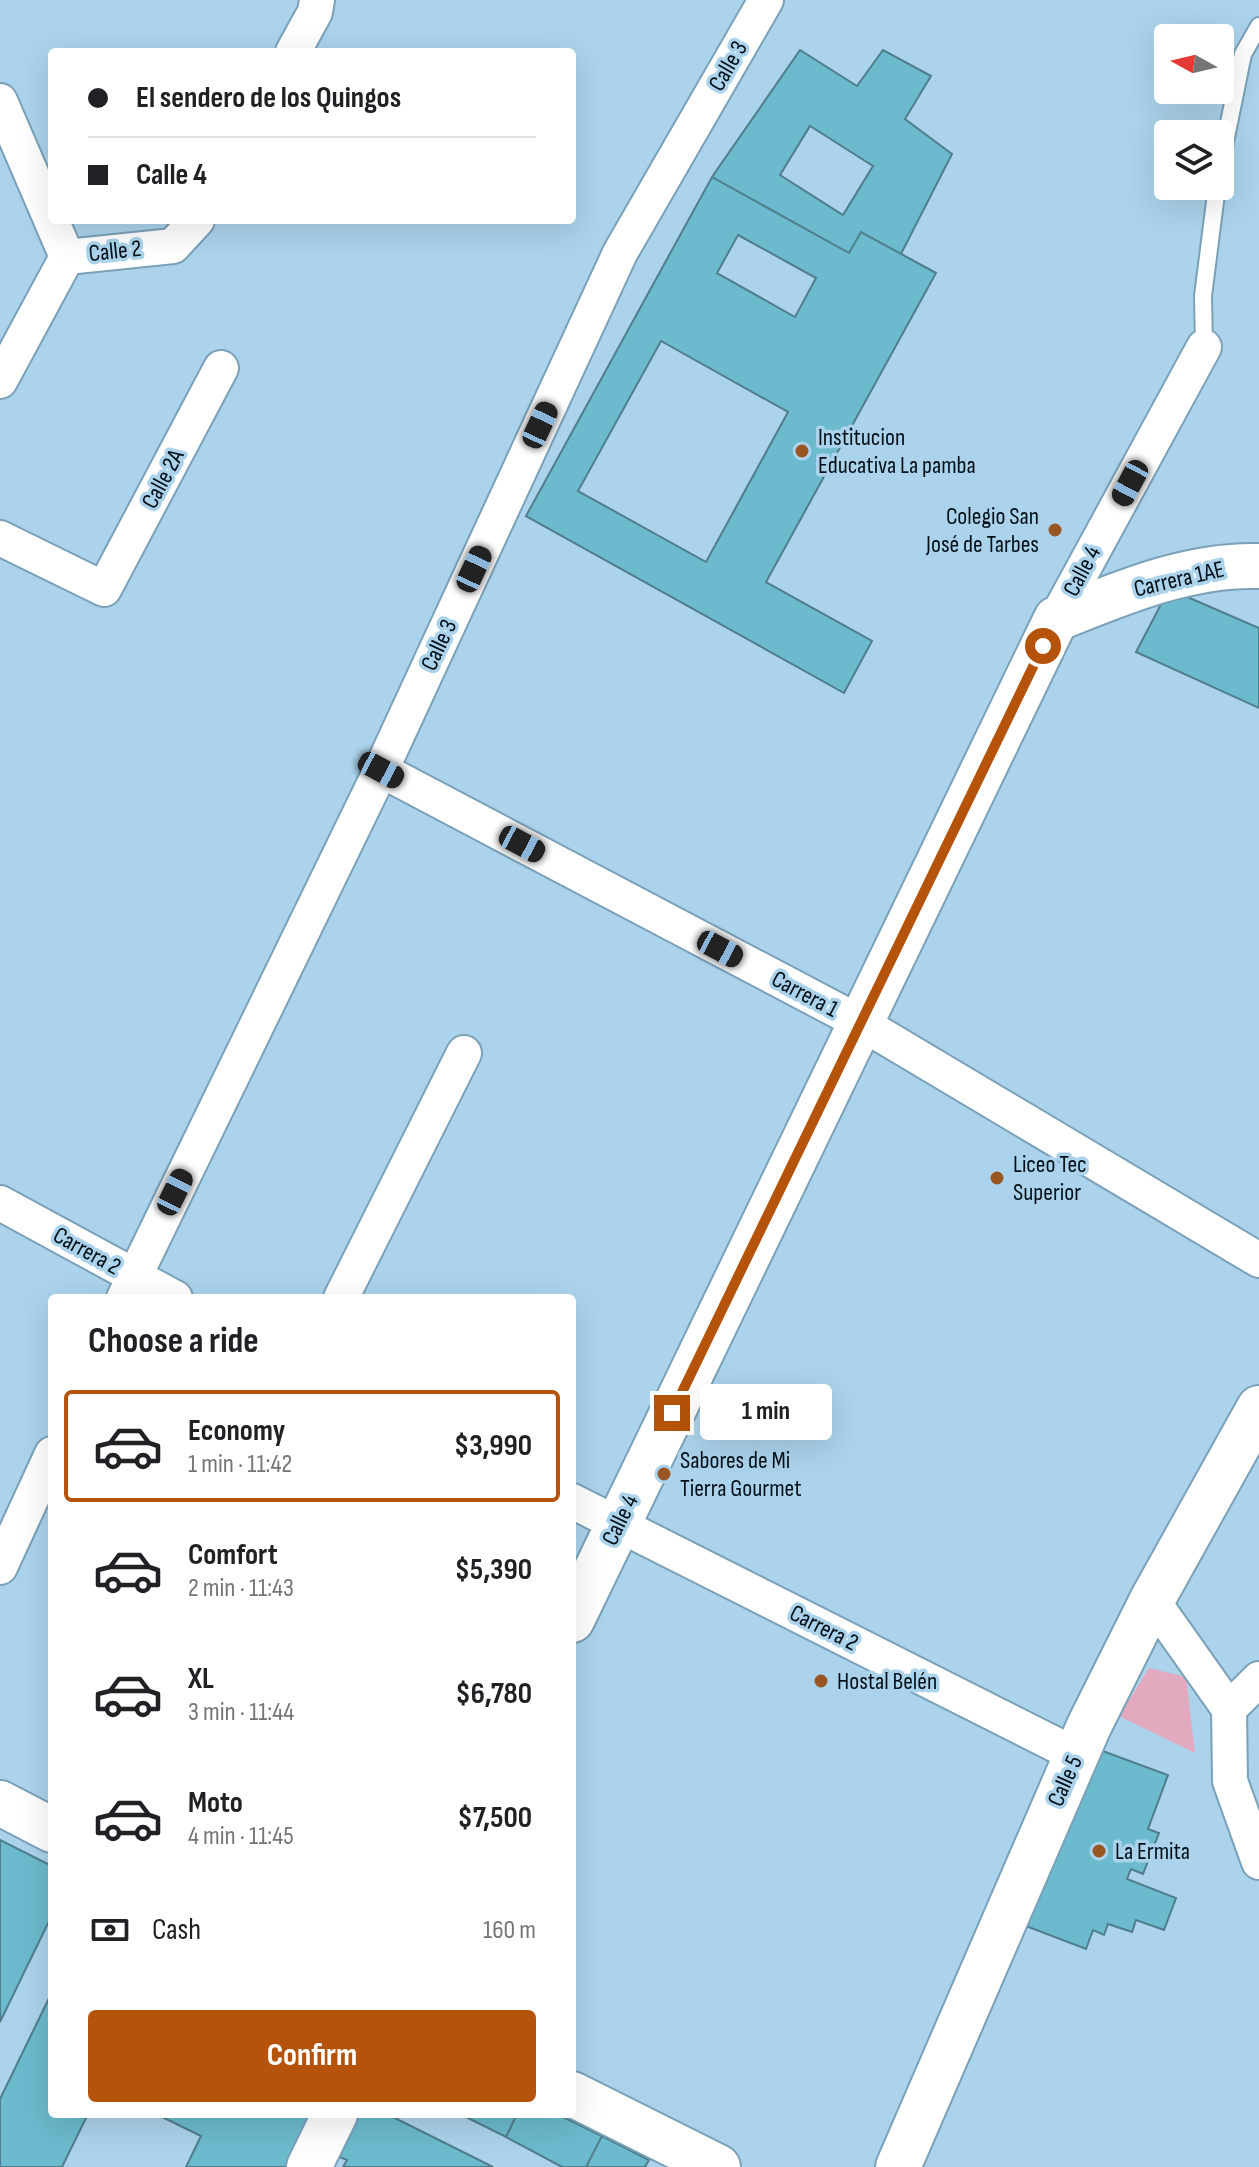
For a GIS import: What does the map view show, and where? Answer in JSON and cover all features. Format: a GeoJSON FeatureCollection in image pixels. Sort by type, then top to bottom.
{"type":"FeatureCollection","features":[{"type":"Feature","properties":{"kind":"main road","name":"Carrera 1AE"},"geometry":{"type":"LineString","coordinates":[[1056,619],[1145,583],[1236,565],[1259,566]]}},
{"type":"Feature","properties":{"kind":"main road","name":"Calle 4"},"geometry":{"type":"LineString","coordinates":[[576,1612],[1056,619]]}},
{"type":"Feature","properties":{"kind":"main road","name":"Calle 5"},"geometry":{"type":"LineString","coordinates":[[898,2167],[1076,1755],[1152,1600],[1259,1408]]}},
{"type":"Feature","properties":{"kind":"main road"},"geometry":{"type":"LineString","coordinates":[[0,1803],[48,1828]]}},
{"type":"Feature","properties":{"kind":"main road"},"geometry":{"type":"LineString","coordinates":[[576,2096],[718,2167]]}},
{"type":"Feature","properties":{"kind":"main road"},"geometry":{"type":"LineString","coordinates":[[309,2167],[333,2118]]}},
{"type":"Feature","properties":{"kind":"street"},"geometry":{"type":"LineString","coordinates":[[295,48],[315,12],[317,0]]}},
{"type":"Feature","properties":{"kind":"street","name":"Calle 3"},"geometry":{"type":"LineString","coordinates":[[129,1287],[381,770],[620,253],[766,0]]}},
{"type":"Feature","properties":{"kind":"street"},"geometry":{"type":"LineString","coordinates":[[0,101],[48,213]]}},
{"type":"Feature","properties":{"kind":"street"},"geometry":{"type":"LineString","coordinates":[[53,224],[67,257]]}},
{"type":"Feature","properties":{"kind":"street","name":"Calle 2"},"geometry":{"type":"LineString","coordinates":[[0,381],[67,257],[173,246],[193,224]]}},
{"type":"Feature","properties":{"kind":"street","name":"Calle 4"},"geometry":{"type":"LineString","coordinates":[[1056,619],[1204,347]]}},
{"type":"Feature","properties":{"kind":"street","name":"Calle 2A"},"geometry":{"type":"LineString","coordinates":[[0,538],[104,589],[221,368]]}},
{"type":"Feature","properties":{"kind":"street","name":"Carrera 1"},"geometry":{"type":"LineString","coordinates":[[381,770],[861,1023],[1259,1260]]}},
{"type":"Feature","properties":{"kind":"street"},"geometry":{"type":"LineString","coordinates":[[343,1294],[464,1053]]}},
{"type":"Feature","properties":{"kind":"street","name":"Carrera 2"},"geometry":{"type":"LineString","coordinates":[[0,1203],[129,1287],[158,1294]]}},
{"type":"Feature","properties":{"kind":"street"},"geometry":{"type":"LineString","coordinates":[[0,1567],[48,1463]]}},
{"type":"Feature","properties":{"kind":"street","name":"Carrera 2"},"geometry":{"type":"LineString","coordinates":[[576,1503],[1076,1755]]}},
{"type":"Feature","properties":{"kind":"street"},"geometry":{"type":"LineString","coordinates":[[1152,1600],[1229,1709],[1230,1781],[1259,1862]]}},
{"type":"Feature","properties":{"kind":"street"},"geometry":{"type":"LineString","coordinates":[[1229,1709],[1259,1679]]}},
{"type":"Feature","properties":{"kind":"lane"},"geometry":{"type":"LineString","coordinates":[[1230,120],[1243,54],[1259,26]]}},
{"type":"Feature","properties":{"kind":"lane"},"geometry":{"type":"LineString","coordinates":[[1204,347],[1203,296],[1215,200]]}},
{"type":"Feature","properties":{"kind":"shaded area"},"geometry":{"type":"Polygon","coordinates":[[[1149,1668],[1186,1677],[1195,1753],[1119,1716],[1149,1668]]]}},
{"type":"Feature","properties":{"kind":"building"},"geometry":{"type":"Polygon","coordinates":[[[800,50],[857,86],[883,50],[931,76],[905,119],[952,154],[901,254],[861,232],[849,253],[712,177],[800,50]],[[810,126],[780,175],[843,215],[873,166],[810,126]]]}},
{"type":"Feature","properties":{"kind":"building","name":"Institucion Educativa La pamba"},"geometry":{"type":"Polygon","coordinates":[[[712,177],[849,253],[861,232],[936,273],[766,582],[872,641],[844,693],[526,516],[712,177]],[[738,235],[717,273],[795,317],[816,278],[738,235]],[[661,341],[578,491],[706,562],[788,412],[661,341]]]}},
{"type":"Feature","properties":{"kind":"building"},"geometry":{"type":"Polygon","coordinates":[[[1169,589],[1259,628],[1259,708],[1136,652],[1169,589]]]}},
{"type":"Feature","properties":{"kind":"building","name":"La Ermita"},"geometry":{"type":"Polygon","coordinates":[[[1089,1746],[1168,1775],[1148,1829],[1159,1833],[1143,1874],[1131,1869],[1127,1879],[1176,1898],[1164,1930],[1136,1920],[1132,1932],[1108,1924],[1104,1935],[1093,1930],[1086,1949],[1018,1923],[1089,1746]]]}},
{"type":"Feature","properties":{"kind":"building"},"geometry":{"type":"Polygon","coordinates":[[[0,1840],[48,1864],[48,1923],[0,2022],[0,1840]]]}},
{"type":"Feature","properties":{"kind":"building"},"geometry":{"type":"Polygon","coordinates":[[[48,2000],[48,2118],[86,2118],[62,2167],[0,2167],[0,2099],[48,2000]]]}},
{"type":"Feature","properties":{"kind":"building"},"geometry":{"type":"Polygon","coordinates":[[[164,2118],[309,2118],[286,2167],[186,2167],[201,2136],[164,2118]]]}},
{"type":"Feature","properties":{"kind":"building"},"geometry":{"type":"Polygon","coordinates":[[[358,2118],[395,2118],[493,2167],[343,2167],[347,2160],[339,2157],[358,2118]]]}},
{"type":"Feature","properties":{"kind":"building"},"geometry":{"type":"Polygon","coordinates":[[[468,2118],[515,2118],[506,2137],[468,2118]]]}},
{"type":"Feature","properties":{"kind":"building"},"geometry":{"type":"Polygon","coordinates":[[[515,2118],[565,2118],[602,2136],[586,2167],[562,2167],[506,2137],[515,2118]]]}},
{"type":"Feature","properties":{"kind":"building"},"geometry":{"type":"Polygon","coordinates":[[[602,2136],[649,2160],[645,2167],[586,2167],[602,2136]]]}},
{"type":"Feature","properties":{"kind":"place","name":"Institucion Educativa La pamba"},"geometry":{"type":"Point","coordinates":[802,451]}},
{"type":"Feature","properties":{"kind":"place","name":"Colegio San José de Tarbes"},"geometry":{"type":"Point","coordinates":[1055,530]}},
{"type":"Feature","properties":{"kind":"place","name":"Liceo Tec Superior"},"geometry":{"type":"Point","coordinates":[997,1178]}},
{"type":"Feature","properties":{"kind":"place","name":"Sabores de Mi Tierra Gourmet"},"geometry":{"type":"Point","coordinates":[664,1474]}},
{"type":"Feature","properties":{"kind":"place","name":"Hostal Belén"},"geometry":{"type":"Point","coordinates":[821,1681]}},
{"type":"Feature","properties":{"kind":"place","name":"La Ermita"},"geometry":{"type":"Point","coordinates":[1099,1851]}},
{"type":"Feature","properties":{"kind":"route"},"geometry":{"type":"LineString","coordinates":[[672,1413],[1043,646]]}}]}
